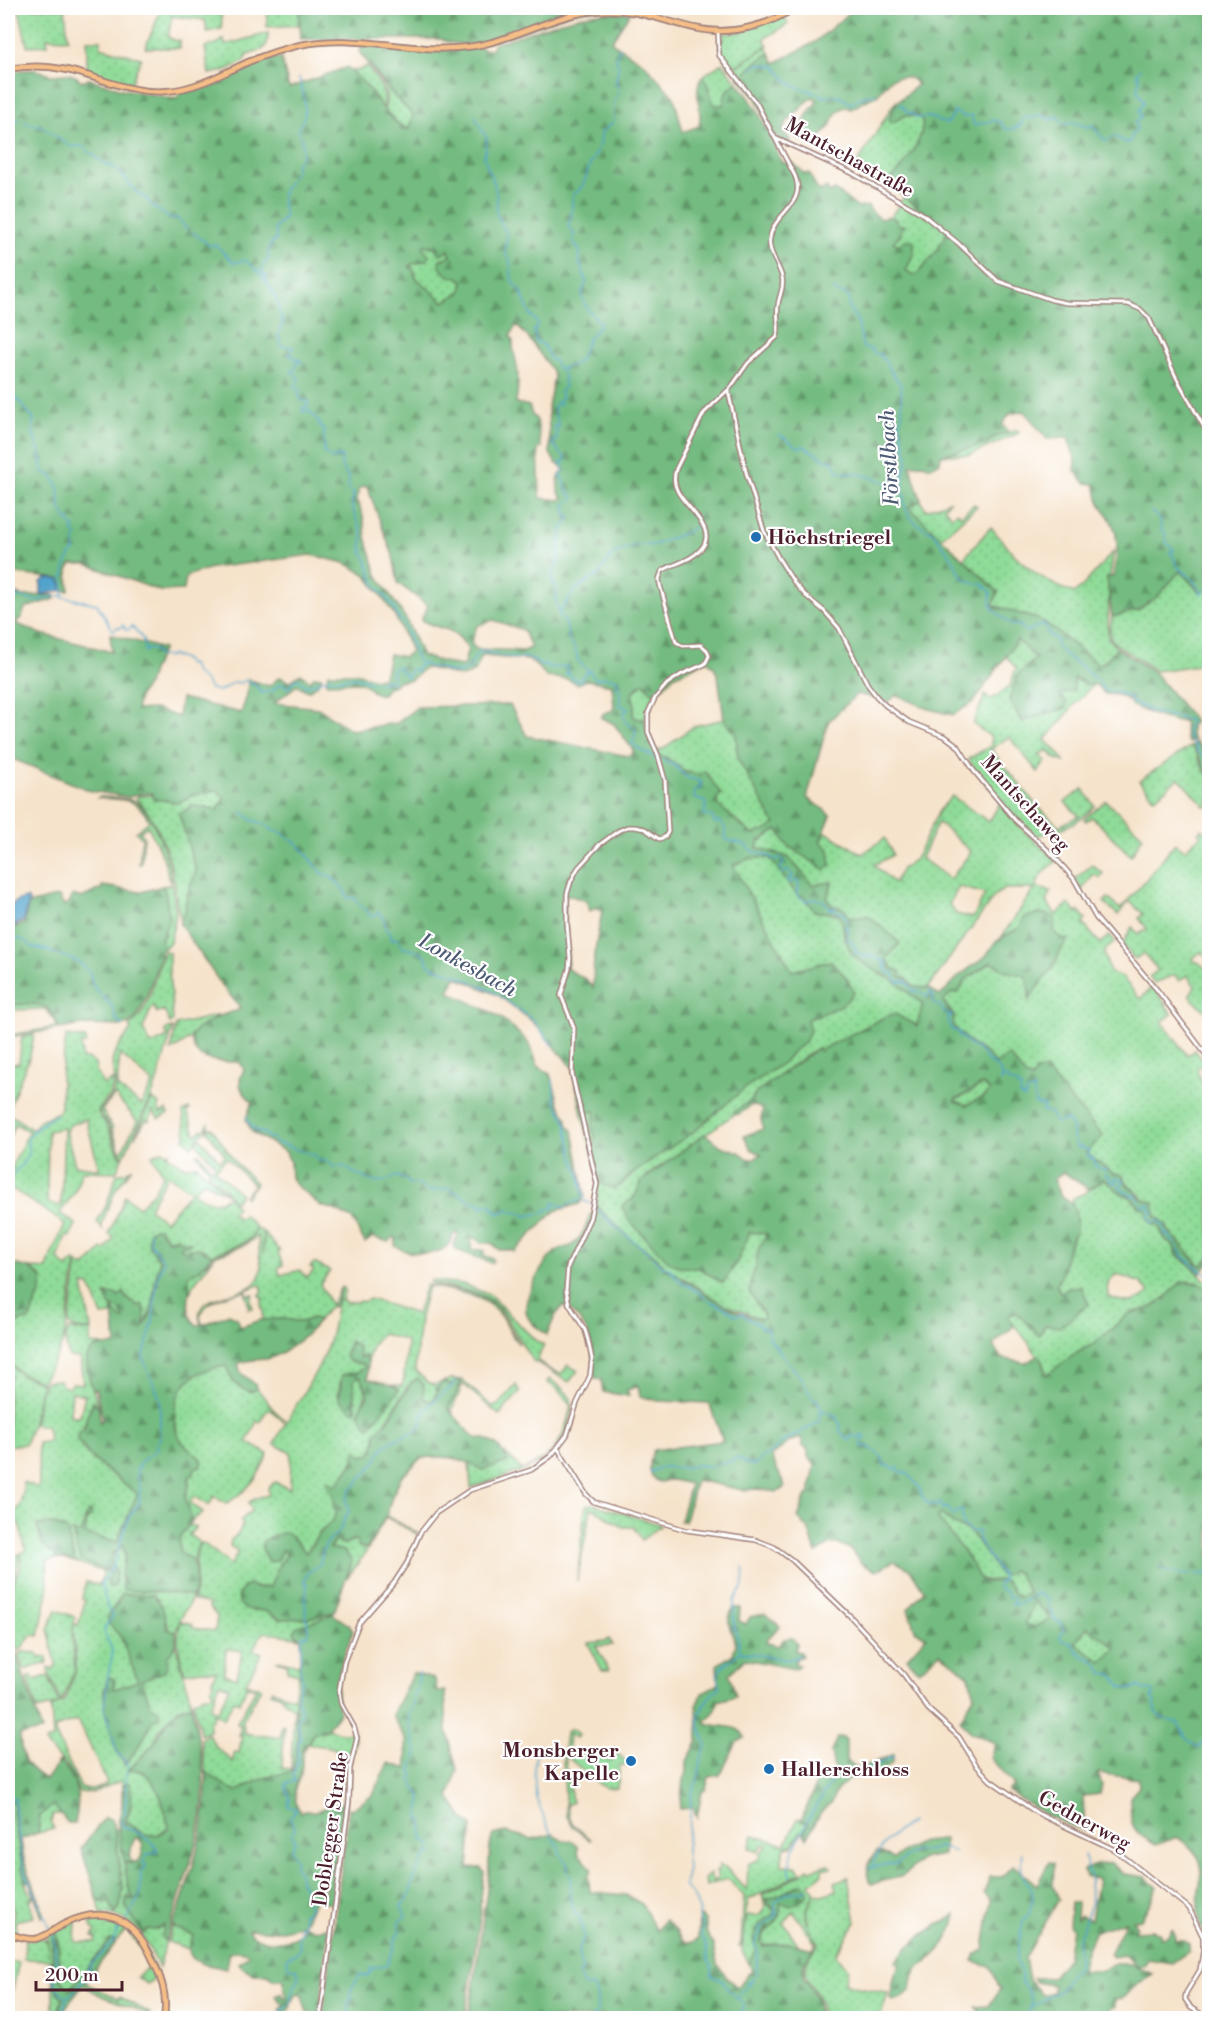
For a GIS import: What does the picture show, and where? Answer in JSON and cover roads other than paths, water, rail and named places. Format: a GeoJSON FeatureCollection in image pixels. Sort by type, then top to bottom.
{"type":"FeatureCollection","features":[{"type":"Feature","properties":{"kind":"main road"},"geometry":{"type":"LineString","coordinates":[[8,69],[34,66],[62,69],[138,90],[168,91],[200,84],[262,56],[304,44],[347,41],[434,49],[469,47],[513,37],[569,16],[598,10],[632,12],[698,29],[718,31],[765,23],[794,8]]}},
{"type":"Feature","properties":{"kind":"main road"},"geometry":{"type":"LineString","coordinates":[[8,1933],[21,1938],[33,1939],[44,1936],[66,1923],[88,1917],[107,1916],[124,1921],[139,1935],[159,1975],[166,1996],[164,2019]]}},
{"type":"Feature","properties":{"kind":"street","name":"Mantschastraße"},"geometry":{"type":"LineString","coordinates":[[718,31],[719,55],[757,104],[775,138],[852,173],[921,213],[958,243],[998,281],[1067,303],[1128,304],[1140,309],[1149,318],[1176,377],[1209,438]]}},
{"type":"Feature","properties":{"kind":"street","name":"Doblegger Straße"},"geometry":{"type":"LineString","coordinates":[[320,2019],[348,1801],[350,1768],[356,1743],[355,1730],[341,1705],[339,1695],[344,1662],[355,1631],[363,1618],[394,1583],[407,1563],[420,1533],[436,1513],[470,1490],[539,1466],[558,1449],[569,1432],[577,1403],[588,1384],[592,1369],[588,1340],[583,1326],[569,1304],[566,1279],[570,1260],[590,1218],[597,1184],[572,1074],[574,1028],[561,995],[570,958],[567,894],[572,878],[584,862],[599,845],[618,831],[627,827],[635,827],[645,829],[659,839],[665,837],[668,832],[665,780],[658,754],[648,732],[648,713],[655,698],[667,684],[705,663],[709,656],[707,650],[701,645],[683,646],[676,642],[659,579],[664,570],[689,559],[703,547],[705,538],[703,525],[678,493],[675,473],[677,464],[704,414],[728,390],[748,363],[771,344],[778,334],[778,304],[783,280],[771,248],[770,237],[795,199],[798,188],[795,176],[775,138]]}},
{"type":"Feature","properties":{"kind":"street","name":"Mantschaweg"},"geometry":{"type":"LineString","coordinates":[[728,390],[746,472],[765,531],[795,584],[839,628],[868,685],[877,697],[909,722],[946,737],[958,746],[974,771],[1015,820],[1058,860],[1074,879],[1096,918],[1158,991],[1209,1060]]}},
{"type":"Feature","properties":{"kind":"street","name":"Gednerweg"},"geometry":{"type":"LineString","coordinates":[[558,1449],[586,1494],[594,1502],[686,1530],[756,1540],[774,1547],[792,1560],[871,1638],[906,1677],[928,1709],[959,1737],[978,1766],[992,1781],[1037,1813],[1115,1850],[1189,1908],[1203,1937],[1203,1952],[1200,1970],[1186,1993],[1185,1999],[1191,2008],[1208,2019]]}},
{"type":"Feature","properties":{"kind":"water"},"geometry":{"type":"Polygon","coordinates":[[[47,578],[60,579],[63,590],[41,595],[41,582],[47,578]]]}},
{"type":"Feature","properties":{"kind":"water"},"geometry":{"type":"Polygon","coordinates":[[[27,898],[29,901],[24,920],[16,925],[8,925],[8,907],[27,898]]]}},
{"type":"Feature","properties":{"kind":"waterway"},"geometry":{"type":"LineString","coordinates":[[560,453],[553,441],[557,440],[558,433],[554,426],[558,427],[554,412],[555,406],[556,402],[559,405],[561,403],[560,392],[565,386],[562,371],[563,368],[579,360],[590,335],[598,328],[600,322],[588,309],[583,299],[582,294],[586,283],[579,263],[580,252],[573,241],[574,233],[568,226],[571,219],[573,194],[584,181],[599,147],[601,133],[614,121],[613,104],[619,93],[616,80],[619,67],[616,58],[620,47]]}},
{"type":"Feature","properties":{"kind":"waterway"},"geometry":{"type":"LineString","coordinates":[[752,69],[759,64],[775,66],[794,86],[825,97],[839,96],[851,104],[857,99],[875,93]]}},
{"type":"Feature","properties":{"kind":"waterway"},"geometry":{"type":"LineString","coordinates":[[897,106],[902,105],[916,118],[929,117],[947,124],[954,111],[964,117],[972,115],[975,126],[993,120],[1001,122],[1005,129],[1013,129],[1022,124],[1023,117],[1032,118],[1041,115],[1050,120],[1057,116],[1062,123],[1072,122],[1088,127],[1092,125],[1104,140],[1107,141],[1114,136],[1127,143],[1131,141],[1133,132],[1137,131],[1135,123],[1141,117],[1139,110],[1144,102],[1137,90],[1140,78],[1137,74],[1140,69]]}},
{"type":"Feature","properties":{"kind":"waterway"},"geometry":{"type":"LineString","coordinates":[[265,280],[267,277],[261,270],[269,257],[270,247],[276,240],[275,228],[285,214],[282,195],[303,150],[298,127],[304,116],[305,104],[299,78]]}},
{"type":"Feature","properties":{"kind":"waterway"},"geometry":{"type":"LineString","coordinates":[[475,116],[487,139],[484,157],[495,186],[496,213],[507,234],[505,253],[510,260],[512,282],[521,292],[530,314],[538,324],[534,331],[536,342],[543,344],[558,369],[562,368]]}},
{"type":"Feature","properties":{"kind":"waterway"},"geometry":{"type":"LineString","coordinates":[[15,119],[19,120]]}},
{"type":"Feature","properties":{"kind":"waterway"},"geometry":{"type":"LineString","coordinates":[[24,120],[27,123],[41,126],[71,147],[82,146],[105,164],[112,166],[150,204],[170,219],[177,218],[187,229]]}},
{"type":"Feature","properties":{"kind":"waterway"},"geometry":{"type":"LineString","coordinates":[[192,232],[209,245],[215,244],[234,263],[245,260],[272,290],[283,321],[278,334],[282,346],[293,347],[293,351],[289,354],[302,362],[296,363],[296,370],[291,371],[299,378],[295,388],[301,391],[298,394],[302,401],[308,401],[309,405],[302,408],[303,412],[308,410],[324,430],[324,453],[332,459],[335,456],[342,457],[341,466],[349,479],[348,489],[354,494],[352,505],[361,531],[362,552],[376,585]]}},
{"type":"Feature","properties":{"kind":"waterway","name":"Förstlbach"},"geometry":{"type":"LineString","coordinates":[[833,289],[840,294],[846,294],[849,298],[849,308],[858,322],[863,348],[871,349],[875,354],[881,354],[901,385],[902,415],[899,422],[908,459],[903,475],[905,497],[903,500],[911,518],[933,533],[964,578],[976,584],[981,583],[991,592],[992,608],[1012,625],[1020,625],[1025,631],[1045,624],[1048,634],[1056,639],[1057,648],[1099,682],[1103,690],[1129,697],[1132,702],[1150,711],[1189,720],[1188,736],[1197,748],[1196,750],[1210,763]]}},
{"type":"Feature","properties":{"kind":"waterway"},"geometry":{"type":"LineString","coordinates":[[8,390],[11,394]]}},
{"type":"Feature","properties":{"kind":"waterway"},"geometry":{"type":"LineString","coordinates":[[15,396],[34,420],[33,433],[41,457],[42,469],[51,475],[59,487],[60,507],[66,519],[70,520],[69,523],[75,528],[72,530],[77,536],[74,544],[75,551],[66,565],[63,595]]}},
{"type":"Feature","properties":{"kind":"waterway"},"geometry":{"type":"LineString","coordinates":[[778,435],[797,447],[803,446],[827,460],[832,460],[838,471],[878,480],[903,493]]}},
{"type":"Feature","properties":{"kind":"waterway"},"geometry":{"type":"LineString","coordinates":[[562,455],[566,458],[560,463],[564,470],[560,477],[573,498],[565,505],[567,509],[565,515],[569,514],[569,522],[562,528],[558,562],[553,571],[553,583],[557,589],[556,602],[560,616],[566,623],[569,641],[575,648],[578,660],[588,671]]}},
{"type":"Feature","properties":{"kind":"waterway"},"geometry":{"type":"LineString","coordinates":[[1151,511],[1161,521],[1161,529],[1165,533],[1167,543],[1174,550],[1170,552],[1174,561],[1202,594]]}},
{"type":"Feature","properties":{"kind":"waterway"},"geometry":{"type":"LineString","coordinates":[[560,611],[576,589],[598,575],[613,554],[635,545],[654,545],[687,532],[697,525]]}},
{"type":"Feature","properties":{"kind":"waterway"},"geometry":{"type":"LineString","coordinates":[[378,588],[403,622],[417,660],[421,663]]}},
{"type":"Feature","properties":{"kind":"waterway"},"geometry":{"type":"LineString","coordinates":[[1202,592],[1210,589]]}},
{"type":"Feature","properties":{"kind":"waterway"},"geometry":{"type":"LineString","coordinates":[[8,595],[36,601],[56,596]]}},
{"type":"Feature","properties":{"kind":"waterway"},"geometry":{"type":"LineString","coordinates":[[59,596],[97,604],[114,631],[123,625],[126,630],[132,626],[143,639],[145,652],[147,649],[155,650],[157,655],[167,657],[172,655],[186,661],[188,665],[192,664],[195,673],[206,682],[210,689],[220,691],[234,682],[242,683],[243,680],[255,685],[262,693],[274,690],[280,683],[289,688],[293,681],[298,679],[306,686],[328,678],[355,677],[378,684],[386,679],[393,681],[392,671],[396,667],[400,668],[400,672],[405,673],[406,678],[412,669],[417,671],[417,667],[424,663],[429,667],[438,667],[457,673],[471,668],[474,659],[481,651],[517,659],[528,658],[543,667],[544,664],[552,668],[567,666],[566,674],[569,673],[575,680],[582,680],[581,677],[590,670],[596,679],[605,677],[616,679],[619,683],[616,687],[620,690],[620,705],[629,709],[624,712],[625,718],[636,732],[632,743],[657,760]]}},
{"type":"Feature","properties":{"kind":"waterway"},"geometry":{"type":"LineString","coordinates":[[662,760],[675,766],[686,777],[702,782],[699,784],[702,787],[695,789],[694,798],[705,802],[704,815],[713,817],[716,823],[720,821],[722,823],[726,831],[725,838],[744,844],[747,848],[775,860],[781,858],[784,863],[780,869],[782,874],[788,870],[793,876],[789,877],[788,882],[798,881],[799,889],[796,892],[798,896],[805,901],[822,900],[829,909],[834,908],[839,913],[842,912],[848,921],[845,929],[849,930],[847,938],[854,945],[856,953],[865,958],[866,954],[870,955],[869,958],[874,956],[881,961],[884,960],[887,965],[884,966],[889,973],[893,972],[897,982],[906,981],[914,992],[917,990],[927,997],[930,992],[934,996],[933,1003],[941,1006],[943,1012],[952,1016],[947,1019],[951,1029],[959,1032],[959,1036],[984,1055],[990,1064],[993,1063],[1001,1073],[1001,1081],[1004,1078],[1017,1084],[1017,1087],[1021,1087],[1020,1096],[1025,1098],[1027,1092],[1034,1089],[1035,1104],[1044,1106],[1042,1111],[1050,1112],[1056,1123],[1067,1120],[1073,1130],[1077,1148],[1081,1147],[1089,1151],[1088,1157],[1094,1159],[1096,1167],[1106,1170],[1105,1175],[1109,1176],[1111,1182],[1117,1183],[1115,1179],[1117,1178],[1123,1180],[1120,1188],[1132,1196],[1135,1195],[1144,1207],[1147,1204],[1150,1205],[1150,1210],[1153,1212],[1149,1216],[1152,1223],[1159,1221],[1164,1227],[1165,1234],[1175,1242],[1182,1256],[1210,1275]]}},
{"type":"Feature","properties":{"kind":"waterway","name":"Lonkesbach"},"geometry":{"type":"LineString","coordinates":[[241,811],[252,820],[267,825],[273,831],[279,831],[299,845],[322,873],[338,882],[348,898],[355,898],[371,916],[376,916],[378,912],[384,918],[386,930],[390,932],[392,940],[398,938],[401,947],[421,952],[427,957],[427,963],[433,967],[455,974],[494,992],[533,1020],[552,1045]]}},
{"type":"Feature","properties":{"kind":"waterway"},"geometry":{"type":"LineString","coordinates":[[8,938],[22,939],[34,948],[43,949],[80,963],[91,974],[95,988],[112,1007],[117,1022],[123,1025]]}},
{"type":"Feature","properties":{"kind":"waterway","name":"Lonkesbach"},"geometry":{"type":"LineString","coordinates":[[553,1080],[555,1101],[565,1119],[575,1164],[579,1171],[584,1201],[592,1204]]}},
{"type":"Feature","properties":{"kind":"waterway"},"geometry":{"type":"LineString","coordinates":[[8,1178],[25,1159],[30,1135],[56,1115]]}},
{"type":"Feature","properties":{"kind":"waterway"},"geometry":{"type":"LineString","coordinates":[[246,1116],[255,1129],[273,1138],[275,1142],[314,1154],[318,1161],[326,1160],[335,1168],[343,1166],[362,1177],[375,1181],[389,1180],[396,1176],[405,1179],[410,1184],[421,1185],[427,1191],[450,1188],[453,1192],[457,1191],[465,1198],[481,1204],[481,1208],[491,1205],[498,1214],[509,1209],[512,1212],[523,1213],[525,1216],[544,1213],[545,1210],[554,1208],[553,1203],[555,1202],[565,1207],[573,1201],[580,1201]]}},
{"type":"Feature","properties":{"kind":"waterway","name":"Lonkesbach"},"geometry":{"type":"LineString","coordinates":[[595,1207],[661,1265],[671,1270],[679,1280],[735,1315],[743,1314],[758,1323],[761,1328],[767,1328],[771,1341],[797,1373]]}},
{"type":"Feature","properties":{"kind":"waterway"},"geometry":{"type":"LineString","coordinates":[[127,1920],[140,1895],[141,1872],[146,1866],[143,1862],[147,1855],[157,1851],[157,1848],[122,1825],[121,1817],[125,1814],[127,1799],[125,1784],[128,1768],[117,1752],[104,1707],[112,1658],[112,1650],[104,1631],[113,1616],[108,1609],[101,1584],[112,1568],[129,1517],[139,1503],[140,1485],[137,1470],[143,1460],[157,1450],[156,1446],[160,1438],[160,1399],[143,1358],[153,1321],[157,1278],[164,1261],[150,1243],[150,1232]]}},
{"type":"Feature","properties":{"kind":"waterway","name":"Lonkesbach"},"geometry":{"type":"LineString","coordinates":[[798,1375],[813,1399],[817,1399],[820,1407],[826,1413]]}},
{"type":"Feature","properties":{"kind":"waterway"},"geometry":{"type":"LineString","coordinates":[[300,1664],[302,1637],[307,1635],[308,1631],[305,1602],[307,1585],[304,1580],[309,1572],[320,1564],[329,1540],[338,1534],[349,1512],[346,1502],[350,1489],[358,1483],[375,1463],[381,1450],[390,1442],[421,1426],[422,1418],[429,1405],[457,1380]]}},
{"type":"Feature","properties":{"kind":"waterway"},"geometry":{"type":"LineString","coordinates":[[650,1472],[664,1467],[685,1468],[698,1465],[714,1467],[738,1458],[747,1464],[756,1465],[763,1456],[769,1455],[781,1443],[819,1422],[819,1413],[824,1411]]}},
{"type":"Feature","properties":{"kind":"waterway","name":"Lonkesbach"},"geometry":{"type":"LineString","coordinates":[[829,1413],[836,1416],[841,1425],[839,1430],[850,1441],[853,1435],[859,1439],[861,1435],[866,1438],[861,1443],[862,1447],[868,1446],[883,1458],[883,1465],[895,1469],[898,1467],[898,1471],[908,1474],[919,1487],[929,1505],[933,1503],[936,1506],[941,1503],[942,1509],[947,1507],[954,1516],[956,1512],[962,1510],[963,1525],[971,1532],[978,1531],[978,1540],[984,1549]]}},
{"type":"Feature","properties":{"kind":"waterway","name":"Lonkesbach"},"geometry":{"type":"LineString","coordinates":[[985,1551],[1003,1577],[1003,1581],[998,1583],[999,1589],[1007,1592],[1008,1598],[1011,1596],[1015,1599],[1012,1604],[1017,1605],[1028,1599]]}},
{"type":"Feature","properties":{"kind":"waterway"},"geometry":{"type":"LineString","coordinates":[[1159,1567],[1176,1574],[1210,1573]]}},
{"type":"Feature","properties":{"kind":"waterway"},"geometry":{"type":"LineString","coordinates":[[737,2018],[744,2008],[743,2003],[729,1991],[723,1980],[712,1976],[712,1966],[701,1935],[702,1927],[698,1918],[700,1912],[694,1897],[684,1886],[688,1869],[686,1849],[691,1796],[706,1746],[698,1721],[700,1712],[709,1697],[719,1688],[720,1670],[740,1652],[734,1629],[734,1601],[742,1588],[743,1568]]}},
{"type":"Feature","properties":{"kind":"waterway","name":"Lonkesbach"},"geometry":{"type":"LineString","coordinates":[[1031,1597],[1038,1593],[1048,1598],[1048,1605],[1054,1620],[1060,1622],[1064,1630],[1060,1637],[1062,1641],[1072,1642],[1071,1645],[1074,1645],[1078,1653],[1080,1652],[1082,1656],[1095,1662],[1103,1674],[1113,1675],[1122,1688],[1132,1689],[1138,1686],[1146,1691],[1154,1692],[1151,1697],[1158,1714],[1164,1719],[1178,1722],[1186,1738],[1198,1748],[1200,1748],[1200,1743],[1207,1745],[1210,1743]]}},
{"type":"Feature","properties":{"kind":"waterway"},"geometry":{"type":"LineString","coordinates":[[740,1652],[788,1660],[799,1656]]}},
{"type":"Feature","properties":{"kind":"waterway"},"geometry":{"type":"LineString","coordinates":[[280,2018],[283,2009],[291,2004],[293,1989],[299,1975],[296,1969],[289,1968],[287,1961],[288,1957],[297,1953],[300,1947],[298,1935],[303,1933],[300,1927],[304,1925],[303,1914],[307,1912],[309,1906],[291,1850],[295,1841],[292,1834],[295,1828],[290,1819],[296,1809],[288,1806],[290,1799],[285,1784],[295,1781],[293,1775],[298,1762],[298,1743],[301,1737],[297,1722],[301,1711],[297,1698],[302,1682],[300,1666]]}},
{"type":"Feature","properties":{"kind":"waterway"},"geometry":{"type":"LineString","coordinates":[[347,2014],[348,2003],[352,1997],[350,1991],[360,1974],[366,1977],[371,1972],[370,1969],[387,1964],[394,1948],[393,1943],[399,1934],[400,1921],[406,1917],[401,1906],[409,1898],[413,1878],[419,1867],[427,1855],[431,1854],[429,1842],[422,1840],[423,1822],[419,1817],[421,1797],[411,1780],[413,1776],[411,1771],[417,1752],[410,1730],[409,1714],[419,1673]]}},
{"type":"Feature","properties":{"kind":"waterway"},"geometry":{"type":"LineString","coordinates":[[536,1753],[539,1745]]}},
{"type":"Feature","properties":{"kind":"waterway"},"geometry":{"type":"LineString","coordinates":[[536,1754],[534,1770],[536,1798],[553,1839],[559,1846],[560,1855],[568,1865],[567,1872],[571,1875],[571,1903],[582,1925],[584,1937],[578,1952],[582,1971],[578,1975],[585,1987],[593,1986],[596,1993],[597,2013],[591,2018]]}},
{"type":"Feature","properties":{"kind":"waterway"},"geometry":{"type":"LineString","coordinates":[[791,1876],[789,1867],[793,1850],[833,1778],[841,1773],[868,1769],[894,1756]]}},
{"type":"Feature","properties":{"kind":"waterway"},"geometry":{"type":"LineString","coordinates":[[8,1797],[15,1798],[23,1866],[50,1929]]}},
{"type":"Feature","properties":{"kind":"waterway"},"geometry":{"type":"LineString","coordinates":[[872,1867],[887,1841],[911,1822]]}},
{"type":"Feature","properties":{"kind":"waterway"},"geometry":{"type":"LineString","coordinates":[[869,1868],[896,1864],[914,1852],[939,1847],[956,1852]]}},
{"type":"Feature","properties":{"kind":"waterway"},"geometry":{"type":"LineString","coordinates":[[1022,1853],[1023,1873],[1033,1897],[1029,1914],[1023,1921],[1016,1960],[1022,1972],[1022,1982],[1032,2003],[1029,2018]]}},
{"type":"Feature","properties":{"kind":"waterway"},"geometry":{"type":"LineString","coordinates":[[1030,2008],[1060,1991],[1078,1966],[1078,1940],[1092,1902],[1089,1885],[1091,1879],[1084,1855]]}},
{"type":"Feature","properties":{"kind":"waterway"},"geometry":{"type":"LineString","coordinates":[[756,1975],[758,1952],[754,1944],[760,1933],[759,1929],[776,1916],[775,1902],[787,1893],[807,1890]]}},
{"type":"Feature","properties":{"kind":"waterway"},"geometry":{"type":"LineString","coordinates":[[60,2018],[67,1997],[77,1989],[91,1965],[113,1942],[118,1930],[124,1924]]}},
{"type":"Feature","properties":{"kind":"waterway"},"geometry":{"type":"LineString","coordinates":[[52,1934],[56,1958],[54,1981],[59,1991],[66,1996]]}},
{"type":"Feature","properties":{"kind":"waterway"},"geometry":{"type":"LineString","coordinates":[[738,1998],[753,1978]]}},
{"type":"Feature","properties":{"kind":"place","name":"Höchstriegel"},"geometry":{"type":"Point","coordinates":[756,537]}},
{"type":"Feature","properties":{"kind":"place","name":"Monsberger Kapelle"},"geometry":{"type":"Point","coordinates":[631,1761]}},
{"type":"Feature","properties":{"kind":"place","name":"Hallerschloss"},"geometry":{"type":"Point","coordinates":[769,1769]}}]}
